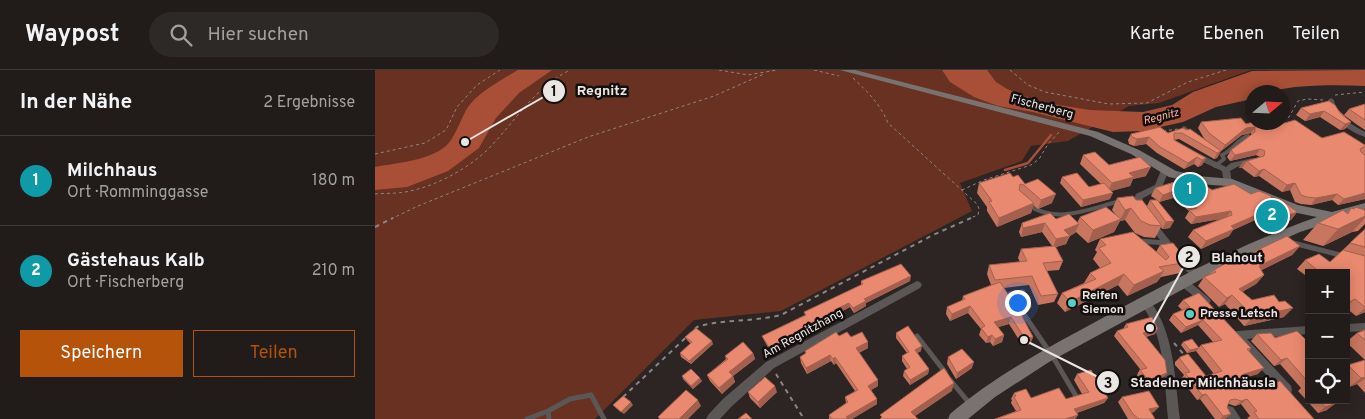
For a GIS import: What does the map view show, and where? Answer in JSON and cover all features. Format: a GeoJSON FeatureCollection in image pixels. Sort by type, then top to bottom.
{"type":"FeatureCollection","features":[{"type":"Feature","properties":{"kind":"main road","name":"Fischerberg"},"geometry":{"type":"LineString","coordinates":[[844,73],[1095,134],[1135,152],[1165,170],[1191,179],[1228,182],[1296,209],[1331,216]]}},
{"type":"Feature","properties":{"kind":"main road"},"geometry":{"type":"LineString","coordinates":[[958,418],[971,405],[1006,380],[1145,301],[1273,237],[1331,216],[1365,207]]}},
{"type":"Feature","properties":{"kind":"street"},"geometry":{"type":"LineString","coordinates":[[1331,100],[1331,109],[1337,118],[1365,135]]}},
{"type":"Feature","properties":{"kind":"street"},"geometry":{"type":"LineString","coordinates":[[1191,152],[1226,170]]}},
{"type":"Feature","properties":{"kind":"street"},"geometry":{"type":"LineString","coordinates":[[1226,170],[1234,165],[1256,159]]}},
{"type":"Feature","properties":{"kind":"street"},"geometry":{"type":"LineString","coordinates":[[1165,170],[1167,185]]}},
{"type":"Feature","properties":{"kind":"street"},"geometry":{"type":"LineString","coordinates":[[1226,170],[1228,182]]}},
{"type":"Feature","properties":{"kind":"street"},"geometry":{"type":"LineString","coordinates":[[1191,179],[1167,185],[1139,196],[1137,204],[1166,243],[1196,275]]}},
{"type":"Feature","properties":{"kind":"street"},"geometry":{"type":"LineString","coordinates":[[1183,282],[1212,308]]}},
{"type":"Feature","properties":{"kind":"street","name":"Am Regnitzhang"},"geometry":{"type":"LineString","coordinates":[[712,419],[727,403],[770,366],[917,285]]}},
{"type":"Feature","properties":{"kind":"street"},"geometry":{"type":"LineString","coordinates":[[1145,301],[1154,313],[1160,326],[1166,348],[1174,419]]}},
{"type":"Feature","properties":{"kind":"street"},"geometry":{"type":"LineString","coordinates":[[1350,328],[1365,327]]}},
{"type":"Feature","properties":{"kind":"street"},"geometry":{"type":"LineString","coordinates":[[1234,332],[1305,330]]}},
{"type":"Feature","properties":{"kind":"street"},"geometry":{"type":"LineString","coordinates":[[1234,332],[1294,398]]}},
{"type":"Feature","properties":{"kind":"lane"},"geometry":{"type":"LineString","coordinates":[[1184,128],[1197,138]]}},
{"type":"Feature","properties":{"kind":"lane"},"geometry":{"type":"LineString","coordinates":[[1224,159],[1221,155],[1228,152],[1237,140],[1248,136]]}},
{"type":"Feature","properties":{"kind":"lane"},"geometry":{"type":"LineString","coordinates":[[1218,155],[1224,159]]}},
{"type":"Feature","properties":{"kind":"lane"},"geometry":{"type":"LineString","coordinates":[[1215,166],[1224,159]]}},
{"type":"Feature","properties":{"kind":"lane"},"geometry":{"type":"LineString","coordinates":[[1025,202],[1038,214],[1059,215],[1137,199]]}},
{"type":"Feature","properties":{"kind":"lane"},"geometry":{"type":"LineString","coordinates":[[1273,237],[1349,258]]}},
{"type":"Feature","properties":{"kind":"lane"},"geometry":{"type":"LineString","coordinates":[[1132,239],[1147,243],[1166,243]]}},
{"type":"Feature","properties":{"kind":"lane"},"geometry":{"type":"LineString","coordinates":[[1029,306],[1023,292],[1010,294],[1050,354],[1060,365],[1076,396]]}},
{"type":"Feature","properties":{"kind":"lane"},"geometry":{"type":"LineString","coordinates":[[917,336],[971,405]]}},
{"type":"Feature","properties":{"kind":"lane"},"geometry":{"type":"LineString","coordinates":[[527,419],[571,399],[591,395],[603,417]]}},
{"type":"Feature","properties":{"kind":"lane"},"geometry":{"type":"LineString","coordinates":[[548,411],[549,419]]}},
{"type":"Feature","properties":{"kind":"path"},"geometry":{"type":"LineString","coordinates":[[375,154],[425,143],[446,130],[457,108],[477,86],[500,70]]}},
{"type":"Feature","properties":{"kind":"path"},"geometry":{"type":"LineString","coordinates":[[375,194],[410,191],[459,171],[492,146],[523,105],[556,76],[570,70]]}},
{"type":"Feature","properties":{"kind":"path"},"geometry":{"type":"LineString","coordinates":[[719,70],[731,74],[755,76],[777,70]]}},
{"type":"Feature","properties":{"kind":"path"},"geometry":{"type":"LineString","coordinates":[[814,70],[844,73]]}},
{"type":"Feature","properties":{"kind":"path"},"geometry":{"type":"LineString","coordinates":[[1010,70],[1028,85],[1045,92],[1109,104],[1147,103],[1188,82],[1226,70]]}},
{"type":"Feature","properties":{"kind":"path"},"geometry":{"type":"LineString","coordinates":[[375,227],[418,206],[588,137],[715,96],[763,74]]}},
{"type":"Feature","properties":{"kind":"path"},"geometry":{"type":"LineString","coordinates":[[616,403],[697,327],[706,324],[761,320],[781,315],[933,235],[978,214],[977,204],[888,123],[872,96],[853,78]]}},
{"type":"Feature","properties":{"kind":"path"},"geometry":{"type":"LineString","coordinates":[[1290,115],[1298,101],[1307,99],[1331,100],[1333,95],[1365,92]]}},
{"type":"Feature","properties":{"kind":"path"},"geometry":{"type":"LineString","coordinates":[[1168,137],[1163,131],[1184,128]]}},
{"type":"Feature","properties":{"kind":"path"},"geometry":{"type":"LineString","coordinates":[[962,190],[984,180],[1031,165],[1039,159],[1048,144],[1059,132]]}},
{"type":"Feature","properties":{"kind":"path"},"geometry":{"type":"LineString","coordinates":[[1173,342],[1185,357]]}},
{"type":"Feature","properties":{"kind":"path"},"geometry":{"type":"LineString","coordinates":[[770,366],[804,419]]}},
{"type":"Feature","properties":{"kind":"shaded area"},"geometry":{"type":"Polygon","coordinates":[[[375,70],[1251,70],[1159,103],[1129,106],[1068,141],[1031,146],[1022,161],[960,183],[972,211],[781,311],[694,320],[595,419],[375,419],[375,70]]]}},
{"type":"Feature","properties":{"kind":"water"},"geometry":{"type":"Polygon","coordinates":[[[518,70],[552,70],[519,93],[496,118],[479,148],[448,171],[407,187],[375,190],[375,167],[418,159],[442,149],[457,130],[472,101],[491,86],[518,70]]]}},
{"type":"Feature","properties":{"kind":"water"},"geometry":{"type":"Polygon","coordinates":[[[942,70],[987,70],[996,82],[1007,89],[1040,102],[1090,110],[1143,112],[1172,105],[1193,92],[1252,71],[1365,70],[1365,86],[1339,85],[1290,88],[1290,85],[1245,85],[1245,101],[1216,107],[1183,122],[1142,131],[1113,132],[1033,112],[998,106],[974,97],[950,82],[942,70]]]}},
{"type":"Feature","properties":{"kind":"building"},"geometry":{"type":"Polygon","coordinates":[[[1329,101],[1351,122],[1345,124],[1324,111],[1310,114],[1301,108],[1329,101]]]}},
{"type":"Feature","properties":{"kind":"building"},"geometry":{"type":"Polygon","coordinates":[[[1365,104],[1365,120],[1349,109],[1365,104]]]}},
{"type":"Feature","properties":{"kind":"building"},"geometry":{"type":"Polygon","coordinates":[[[1241,118],[1245,123],[1245,129],[1225,145],[1209,133],[1201,122],[1241,118]]]}},
{"type":"Feature","properties":{"kind":"building"},"geometry":{"type":"Polygon","coordinates":[[[1295,120],[1322,138],[1344,132],[1365,145],[1360,149],[1365,155],[1365,193],[1344,199],[1337,194],[1316,198],[1301,195],[1295,183],[1287,185],[1264,169],[1259,171],[1247,161],[1264,156],[1265,151],[1260,149],[1235,155],[1231,150],[1255,132],[1255,130],[1290,130],[1290,121],[1295,120]]]}},
{"type":"Feature","properties":{"kind":"building"},"geometry":{"type":"Polygon","coordinates":[[[1160,127],[1168,133],[1183,128],[1190,129],[1221,151],[1217,153],[1182,133],[1174,133],[1174,140],[1206,158],[1202,160],[1197,157],[1188,163],[1160,147],[1149,137],[1137,139],[1132,137],[1131,134],[1160,127]]]}},
{"type":"Feature","properties":{"kind":"building"},"geometry":{"type":"Polygon","coordinates":[[[1095,152],[1109,165],[1140,157],[1151,167],[1129,173],[1134,177],[1112,183],[1083,155],[1095,152]]]}},
{"type":"Feature","properties":{"kind":"building"},"geometry":{"type":"Polygon","coordinates":[[[1010,173],[1013,177],[1018,175],[1025,184],[1038,179],[1056,194],[1041,200],[1024,185],[1020,184],[1019,190],[1034,203],[999,218],[989,202],[992,201],[979,183],[1010,173]]]}},
{"type":"Feature","properties":{"kind":"building"},"geometry":{"type":"Polygon","coordinates":[[[1077,173],[1089,187],[1104,183],[1113,193],[1083,200],[1062,177],[1077,173]]]}},
{"type":"Feature","properties":{"kind":"building"},"geometry":{"type":"Polygon","coordinates":[[[1196,179],[1212,190],[1234,184],[1251,194],[1259,191],[1271,196],[1272,199],[1282,200],[1297,212],[1281,218],[1270,209],[1231,226],[1234,229],[1206,241],[1193,230],[1232,215],[1231,211],[1196,217],[1189,210],[1197,208],[1177,190],[1163,195],[1155,188],[1181,180],[1186,184],[1196,179]]]}},
{"type":"Feature","properties":{"kind":"building"},"geometry":{"type":"Polygon","coordinates":[[[1133,196],[1136,200],[1142,200],[1162,226],[1150,225],[1141,221],[1131,208],[1125,210],[1117,198],[1133,196]]]}},
{"type":"Feature","properties":{"kind":"building"},"geometry":{"type":"Polygon","coordinates":[[[1150,200],[1157,200],[1174,221],[1166,222],[1150,200]]]}},
{"type":"Feature","properties":{"kind":"building"},"geometry":{"type":"Polygon","coordinates":[[[1106,207],[1121,219],[1093,230],[1080,217],[1106,207]]]}},
{"type":"Feature","properties":{"kind":"building"},"geometry":{"type":"Polygon","coordinates":[[[1355,207],[1365,210],[1365,216],[1338,229],[1318,223],[1343,210],[1348,214],[1351,208],[1354,209],[1355,207]]]}},
{"type":"Feature","properties":{"kind":"building"},"geometry":{"type":"Polygon","coordinates":[[[1050,213],[1056,219],[1069,214],[1079,224],[1064,230],[1070,236],[1056,239],[1045,223],[1023,228],[1022,223],[1050,213]]]}},
{"type":"Feature","properties":{"kind":"building"},"geometry":{"type":"Polygon","coordinates":[[[1365,229],[1365,247],[1350,243],[1365,229]]]}},
{"type":"Feature","properties":{"kind":"building"},"geometry":{"type":"Polygon","coordinates":[[[1133,232],[1166,260],[1169,257],[1160,245],[1173,243],[1188,262],[1159,267],[1164,271],[1134,285],[1124,274],[1070,302],[1062,293],[1096,279],[1090,273],[1111,263],[1099,248],[1106,245],[1100,239],[1133,232]]]}},
{"type":"Feature","properties":{"kind":"building"},"geometry":{"type":"Polygon","coordinates":[[[1287,236],[1300,246],[1259,266],[1264,275],[1239,289],[1252,300],[1274,295],[1279,302],[1285,301],[1293,308],[1253,317],[1232,295],[1227,298],[1204,277],[1216,272],[1214,270],[1226,263],[1228,264],[1287,236]]]}},
{"type":"Feature","properties":{"kind":"building"},"geometry":{"type":"Polygon","coordinates":[[[1055,246],[1063,261],[1043,263],[1058,294],[1041,296],[1032,276],[995,280],[989,265],[1027,261],[1021,249],[1055,246]]]}},
{"type":"Feature","properties":{"kind":"building"},"geometry":{"type":"Polygon","coordinates":[[[1343,250],[1365,256],[1365,307],[1355,299],[1350,302],[1350,269],[1316,269],[1305,260],[1319,254],[1330,262],[1343,250]]]}},
{"type":"Feature","properties":{"kind":"building"},"geometry":{"type":"Polygon","coordinates":[[[901,264],[911,276],[864,299],[866,301],[853,308],[849,303],[834,310],[837,314],[770,349],[762,336],[806,315],[804,312],[863,284],[861,281],[901,264]]]}},
{"type":"Feature","properties":{"kind":"building"},"geometry":{"type":"Polygon","coordinates":[[[1000,282],[1021,314],[1033,337],[1025,339],[1011,317],[994,322],[1004,335],[995,339],[992,335],[988,337],[981,328],[985,326],[970,306],[952,314],[947,307],[965,299],[963,296],[1000,282]]]}},
{"type":"Feature","properties":{"kind":"building"},"geometry":{"type":"Polygon","coordinates":[[[1199,293],[1251,348],[1247,349],[1264,368],[1244,374],[1256,389],[1280,381],[1314,419],[1259,419],[1254,412],[1257,411],[1247,399],[1241,401],[1230,400],[1227,407],[1231,414],[1223,416],[1206,394],[1202,395],[1185,373],[1190,372],[1180,357],[1188,354],[1206,376],[1222,371],[1201,345],[1222,340],[1203,320],[1186,327],[1173,314],[1190,307],[1183,300],[1199,293]]]}},
{"type":"Feature","properties":{"kind":"building"},"geometry":{"type":"Polygon","coordinates":[[[1152,317],[1158,329],[1143,333],[1165,360],[1167,373],[1148,380],[1140,370],[1147,368],[1117,331],[1128,327],[1126,324],[1152,317]]]}},
{"type":"Feature","properties":{"kind":"building"},"geometry":{"type":"Polygon","coordinates":[[[908,326],[922,346],[915,350],[929,369],[910,380],[904,371],[910,367],[902,356],[909,352],[896,333],[908,326]]]}},
{"type":"Feature","properties":{"kind":"building"},"geometry":{"type":"Polygon","coordinates":[[[696,328],[712,341],[689,361],[680,353],[692,342],[685,337],[696,328]]]}},
{"type":"Feature","properties":{"kind":"building"},"geometry":{"type":"Polygon","coordinates":[[[1365,330],[1365,340],[1357,333],[1365,330]]]}},
{"type":"Feature","properties":{"kind":"building"},"geometry":{"type":"Polygon","coordinates":[[[1297,331],[1305,339],[1305,378],[1287,358],[1281,360],[1257,334],[1271,333],[1275,338],[1297,331]]]}},
{"type":"Feature","properties":{"kind":"building"},"geometry":{"type":"Polygon","coordinates":[[[836,332],[839,336],[847,332],[851,337],[862,332],[868,342],[856,348],[878,380],[868,386],[877,399],[846,417],[848,419],[832,419],[829,415],[848,402],[845,397],[858,390],[835,357],[833,359],[830,355],[806,368],[800,357],[806,353],[805,351],[836,332]]]}},
{"type":"Feature","properties":{"kind":"building"},"geometry":{"type":"Polygon","coordinates":[[[1192,339],[1199,348],[1190,350],[1183,342],[1192,339]]]}},
{"type":"Feature","properties":{"kind":"building"},"geometry":{"type":"Polygon","coordinates":[[[743,342],[753,353],[729,372],[733,376],[719,388],[707,375],[728,359],[725,356],[743,342]]]}},
{"type":"Feature","properties":{"kind":"building"},"geometry":{"type":"Polygon","coordinates":[[[962,349],[974,362],[957,373],[948,357],[962,349]]]}},
{"type":"Feature","properties":{"kind":"building"},"geometry":{"type":"Polygon","coordinates":[[[1365,360],[1365,377],[1361,378],[1350,367],[1350,364],[1365,360]]]}},
{"type":"Feature","properties":{"kind":"building"},"geometry":{"type":"Polygon","coordinates":[[[944,368],[954,383],[911,412],[918,419],[880,419],[882,417],[880,415],[944,368]]]}},
{"type":"Feature","properties":{"kind":"building"},"geometry":{"type":"Polygon","coordinates":[[[691,369],[700,378],[691,386],[682,376],[691,369]]]}},
{"type":"Feature","properties":{"kind":"building"},"geometry":{"type":"Polygon","coordinates":[[[1091,370],[1108,398],[1074,409],[1078,415],[1065,419],[995,419],[1021,410],[1014,397],[1016,396],[1014,393],[1026,389],[1031,398],[1059,388],[1066,399],[1089,392],[1077,374],[1091,370]]]}},
{"type":"Feature","properties":{"kind":"building"},"geometry":{"type":"Polygon","coordinates":[[[765,377],[775,386],[758,402],[748,392],[765,377]]]}},
{"type":"Feature","properties":{"kind":"building"},"geometry":{"type":"Polygon","coordinates":[[[686,390],[698,400],[679,419],[660,419],[658,417],[686,390]]]}},
{"type":"Feature","properties":{"kind":"building"},"geometry":{"type":"Polygon","coordinates":[[[1149,391],[1159,407],[1149,409],[1155,419],[1139,419],[1133,414],[1122,397],[1149,391]]]}},
{"type":"Feature","properties":{"kind":"building"},"geometry":{"type":"Polygon","coordinates":[[[623,396],[631,402],[621,412],[613,405],[623,396]]]}},
{"type":"Feature","properties":{"kind":"building"},"geometry":{"type":"Polygon","coordinates":[[[1322,404],[1335,404],[1325,407],[1322,404]]]}},
{"type":"Feature","properties":{"kind":"building"},"geometry":{"type":"Polygon","coordinates":[[[746,413],[752,419],[738,419],[746,413]]]}},
{"type":"Feature","properties":{"kind":"waterway"},"geometry":{"type":"LineString","coordinates":[[1005,170],[1028,163],[1051,135]]}},
{"type":"Feature","properties":{"kind":"place","name":"Regnitz"},"geometry":{"type":"Point","coordinates":[465,142]}},
{"type":"Feature","properties":{"kind":"place","name":"Milchhaus"},"geometry":{"type":"Point","coordinates":[1190,190]}},
{"type":"Feature","properties":{"kind":"place","name":"Gästehaus Kalb"},"geometry":{"type":"Point","coordinates":[1272,216]}},
{"type":"Feature","properties":{"kind":"place","name":"Reifen Siemon"},"geometry":{"type":"Point","coordinates":[1072,303]}},
{"type":"Feature","properties":{"kind":"place","name":"Presse Letsch"},"geometry":{"type":"Point","coordinates":[1190,314]}},
{"type":"Feature","properties":{"kind":"place","name":"Blahout"},"geometry":{"type":"Point","coordinates":[1150,328]}},
{"type":"Feature","properties":{"kind":"place","name":"Stadelner Milchhäusla"},"geometry":{"type":"Point","coordinates":[1024,340]}}]}
